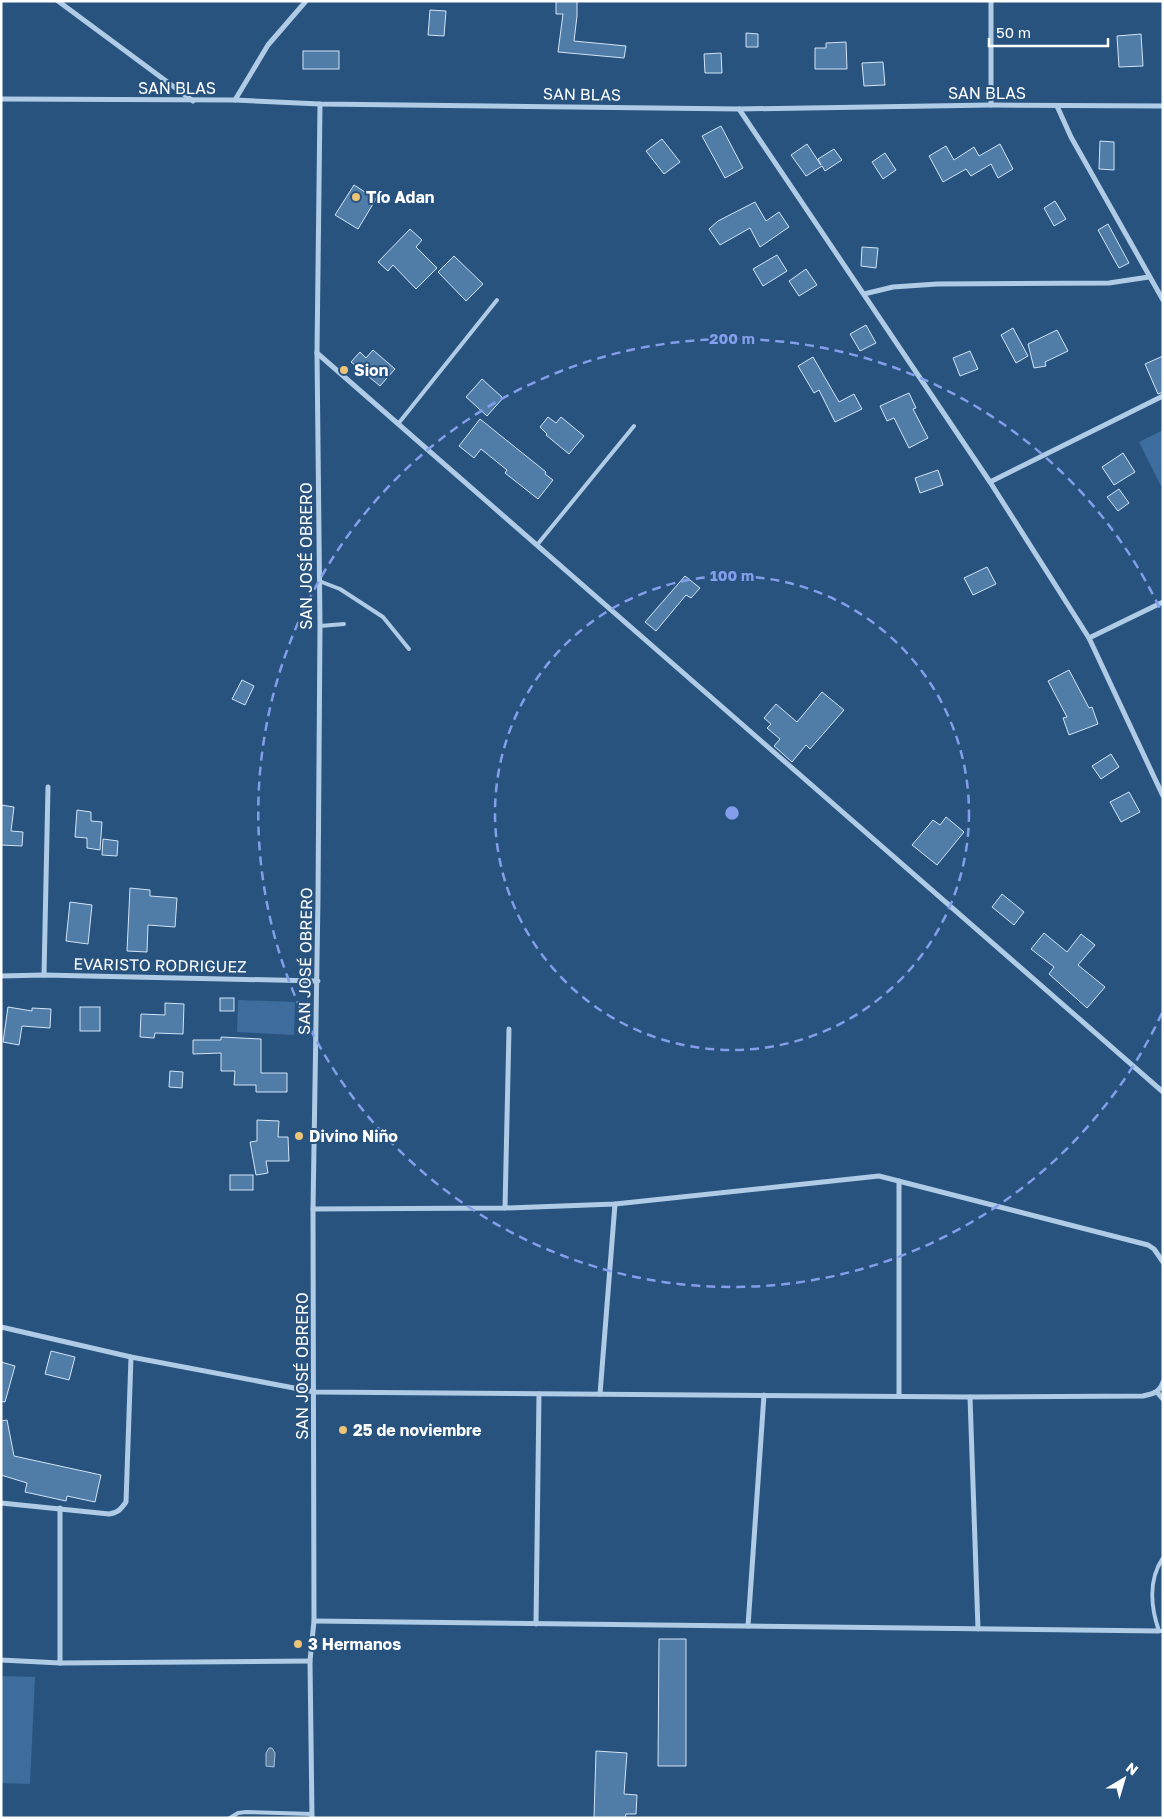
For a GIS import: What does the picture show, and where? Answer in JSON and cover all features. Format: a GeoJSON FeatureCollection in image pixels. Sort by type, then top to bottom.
{"type":"FeatureCollection","features":[{"type":"Feature","properties":{"kind":"street"},"geometry":{"type":"LineString","coordinates":[[58,1],[193,101]]}},
{"type":"Feature","properties":{"kind":"street"},"geometry":{"type":"LineString","coordinates":[[235,100],[268,45],[306,1]]}},
{"type":"Feature","properties":{"kind":"street"},"geometry":{"type":"LineString","coordinates":[[991,1],[991,105]]}},
{"type":"Feature","properties":{"kind":"street","name":"SAN BLAS"},"geometry":{"type":"LineString","coordinates":[[1,99],[235,100],[320,104],[738,109],[991,105],[1163,106]]}},
{"type":"Feature","properties":{"kind":"street","name":"SAN JOSÉ OBRERO"},"geometry":{"type":"LineString","coordinates":[[312,1816],[310,1661],[314,1621],[315,1392],[313,1209],[318,981],[320,626],[317,353],[320,104]]}},
{"type":"Feature","properties":{"kind":"street"},"geometry":{"type":"LineString","coordinates":[[1057,106],[1071,137],[1163,300]]}},
{"type":"Feature","properties":{"kind":"street"},"geometry":{"type":"LineString","coordinates":[[738,109],[990,482],[1088,638],[1162,792]]}},
{"type":"Feature","properties":{"kind":"street"},"geometry":{"type":"LineString","coordinates":[[864,294],[893,287],[928,284],[1109,283],[1149,277]]}},
{"type":"Feature","properties":{"kind":"street"},"geometry":{"type":"LineString","coordinates":[[317,353],[1163,1092]]}},
{"type":"Feature","properties":{"kind":"street"},"geometry":{"type":"LineString","coordinates":[[990,482],[1163,396]]}},
{"type":"Feature","properties":{"kind":"street"},"geometry":{"type":"LineString","coordinates":[[1088,638],[1163,602]]}},
{"type":"Feature","properties":{"kind":"street"},"geometry":{"type":"LineString","coordinates":[[44,975],[48,787]]}},
{"type":"Feature","properties":{"kind":"street","name":"EVARISTO RODRIGUEZ"},"geometry":{"type":"LineString","coordinates":[[1,976],[44,975],[318,981]]}},
{"type":"Feature","properties":{"kind":"street"},"geometry":{"type":"LineString","coordinates":[[505,1208],[509,1029]]}},
{"type":"Feature","properties":{"kind":"street"},"geometry":{"type":"LineString","coordinates":[[313,1209],[505,1208],[614,1204],[879,1176],[1148,1245],[1154,1249],[1163,1262]]}},
{"type":"Feature","properties":{"kind":"street"},"geometry":{"type":"LineString","coordinates":[[899,1182],[899,1396]]}},
{"type":"Feature","properties":{"kind":"street"},"geometry":{"type":"LineString","coordinates":[[600,1394],[614,1204]]}},
{"type":"Feature","properties":{"kind":"street"},"geometry":{"type":"LineString","coordinates":[[1,1327],[131,1357],[315,1392],[970,1397],[1143,1396],[1152,1395],[1157,1392],[1163,1382]]}},
{"type":"Feature","properties":{"kind":"street"},"geometry":{"type":"LineString","coordinates":[[1,1503],[116,1514],[126,1502],[131,1357]]}},
{"type":"Feature","properties":{"kind":"street"},"geometry":{"type":"LineString","coordinates":[[1157,1392],[1163,1399]]}},
{"type":"Feature","properties":{"kind":"street"},"geometry":{"type":"LineString","coordinates":[[536,1624],[539,1394]]}},
{"type":"Feature","properties":{"kind":"street"},"geometry":{"type":"LineString","coordinates":[[748,1626],[764,1395]]}},
{"type":"Feature","properties":{"kind":"street"},"geometry":{"type":"LineString","coordinates":[[970,1397],[978,1629]]}},
{"type":"Feature","properties":{"kind":"street"},"geometry":{"type":"LineString","coordinates":[[60,1508],[60,1662]]}},
{"type":"Feature","properties":{"kind":"street"},"geometry":{"type":"LineString","coordinates":[[314,1621],[1161,1631]]}},
{"type":"Feature","properties":{"kind":"street"},"geometry":{"type":"LineString","coordinates":[[1,1660],[60,1662],[310,1661]]}},
{"type":"Feature","properties":{"kind":"lane"},"geometry":{"type":"LineString","coordinates":[[398,424],[497,300]]}},
{"type":"Feature","properties":{"kind":"lane"},"geometry":{"type":"LineString","coordinates":[[537,545],[634,426]]}},
{"type":"Feature","properties":{"kind":"lane"},"geometry":{"type":"LineString","coordinates":[[319,582],[340,589],[382,617],[409,649]]}},
{"type":"Feature","properties":{"kind":"lane"},"geometry":{"type":"LineString","coordinates":[[320,626],[344,624]]}},
{"type":"Feature","properties":{"kind":"lane"},"geometry":{"type":"LineString","coordinates":[[1161,1631],[1152,1604],[1153,1585],[1163,1558]]}},
{"type":"Feature","properties":{"kind":"lane"},"geometry":{"type":"LineString","coordinates":[[230,1818],[238,1813],[246,1812],[312,1816]]}},
{"type":"Feature","properties":{"kind":"shaded area"},"geometry":{"type":"Polygon","coordinates":[[[1163,430],[1163,485],[1161,486],[1139,442],[1163,430]]]}},
{"type":"Feature","properties":{"kind":"shaded area"},"geometry":{"type":"Polygon","coordinates":[[[238,1000],[295,1002],[294,1035],[237,1032],[238,1000]]]}},
{"type":"Feature","properties":{"kind":"shaded area"},"geometry":{"type":"Polygon","coordinates":[[[1,1676],[35,1677],[30,1784],[1,1783],[1,1676]]]}},
{"type":"Feature","properties":{"kind":"shaded area"},"geometry":{"type":"Polygon","coordinates":[[[269,1748],[272,1748],[275,1753],[274,1767],[266,1766],[266,1753],[269,1748]]]}},
{"type":"Feature","properties":{"kind":"building"},"geometry":{"type":"Polygon","coordinates":[[[556,1],[577,1],[574,41],[626,46],[624,58],[558,52],[563,14],[556,14],[556,1]]]}},
{"type":"Feature","properties":{"kind":"building"},"geometry":{"type":"Polygon","coordinates":[[[430,10],[446,11],[444,36],[428,35],[430,10]]]}},
{"type":"Feature","properties":{"kind":"building"},"geometry":{"type":"Polygon","coordinates":[[[746,33],[758,34],[758,47],[746,47],[746,33]]]}},
{"type":"Feature","properties":{"kind":"building"},"geometry":{"type":"Polygon","coordinates":[[[1141,34],[1143,66],[1119,67],[1117,36],[1141,34]]]}},
{"type":"Feature","properties":{"kind":"building"},"geometry":{"type":"Polygon","coordinates":[[[846,42],[847,69],[815,69],[815,48],[826,48],[826,43],[846,42]]]}},
{"type":"Feature","properties":{"kind":"building"},"geometry":{"type":"Polygon","coordinates":[[[303,51],[339,51],[339,69],[303,69],[303,51]]]}},
{"type":"Feature","properties":{"kind":"building"},"geometry":{"type":"Polygon","coordinates":[[[721,53],[722,73],[705,73],[704,54],[721,53]]]}},
{"type":"Feature","properties":{"kind":"building"},"geometry":{"type":"Polygon","coordinates":[[[883,62],[885,85],[864,86],[862,63],[883,62]]]}},
{"type":"Feature","properties":{"kind":"building"},"geometry":{"type":"Polygon","coordinates":[[[721,126],[743,168],[725,178],[702,136],[721,126]]]}},
{"type":"Feature","properties":{"kind":"building"},"geometry":{"type":"Polygon","coordinates":[[[662,139],[680,162],[664,174],[646,151],[662,139]]]}},
{"type":"Feature","properties":{"kind":"building"},"geometry":{"type":"Polygon","coordinates":[[[1100,141],[1114,142],[1114,170],[1099,169],[1100,141]]]}},
{"type":"Feature","properties":{"kind":"building"},"geometry":{"type":"Polygon","coordinates":[[[807,144],[821,165],[818,159],[834,149],[842,160],[825,171],[822,166],[806,176],[791,155],[807,144]]]}},
{"type":"Feature","properties":{"kind":"building"},"geometry":{"type":"Polygon","coordinates":[[[1000,144],[1013,169],[998,178],[991,164],[971,176],[966,169],[943,182],[929,156],[946,146],[954,160],[974,147],[979,156],[1000,144]]]}},
{"type":"Feature","properties":{"kind":"building"},"geometry":{"type":"Polygon","coordinates":[[[885,153],[896,170],[883,179],[872,162],[885,153]]]}},
{"type":"Feature","properties":{"kind":"building"},"geometry":{"type":"Polygon","coordinates":[[[354,185],[376,199],[358,229],[335,215],[354,185]]]}},
{"type":"Feature","properties":{"kind":"building"},"geometry":{"type":"Polygon","coordinates":[[[1055,201],[1066,219],[1054,226],[1044,208],[1055,201]]]}},
{"type":"Feature","properties":{"kind":"building"},"geometry":{"type":"Polygon","coordinates":[[[755,202],[766,221],[779,212],[789,227],[760,247],[750,228],[720,245],[709,229],[718,221],[755,202]]]}},
{"type":"Feature","properties":{"kind":"building"},"geometry":{"type":"Polygon","coordinates":[[[1108,224],[1129,263],[1119,268],[1098,230],[1108,224]]]}},
{"type":"Feature","properties":{"kind":"building"},"geometry":{"type":"Polygon","coordinates":[[[410,229],[422,240],[416,247],[437,268],[416,289],[393,265],[388,271],[378,262],[410,229]]]}},
{"type":"Feature","properties":{"kind":"building"},"geometry":{"type":"Polygon","coordinates":[[[862,247],[878,248],[876,268],[861,266],[862,247]]]}},
{"type":"Feature","properties":{"kind":"building"},"geometry":{"type":"Polygon","coordinates":[[[777,255],[787,271],[763,286],[753,269],[777,255]]]}},
{"type":"Feature","properties":{"kind":"building"},"geometry":{"type":"Polygon","coordinates":[[[454,256],[483,284],[466,301],[438,272],[454,256]]]}},
{"type":"Feature","properties":{"kind":"building"},"geometry":{"type":"Polygon","coordinates":[[[806,269],[817,285],[799,296],[789,281],[806,269]]]}},
{"type":"Feature","properties":{"kind":"building"},"geometry":{"type":"Polygon","coordinates":[[[866,325],[876,343],[860,351],[850,334],[866,325]]]}},
{"type":"Feature","properties":{"kind":"building"},"geometry":{"type":"Polygon","coordinates":[[[1013,328],[1028,356],[1016,363],[1001,335],[1013,328]]]}},
{"type":"Feature","properties":{"kind":"building"},"geometry":{"type":"Polygon","coordinates":[[[1057,330],[1068,351],[1045,362],[1046,366],[1034,368],[1028,344],[1057,330]]]}},
{"type":"Feature","properties":{"kind":"building"},"geometry":{"type":"Polygon","coordinates":[[[373,350],[395,369],[380,386],[351,362],[360,352],[366,358],[373,350]]]}},
{"type":"Feature","properties":{"kind":"building"},"geometry":{"type":"Polygon","coordinates":[[[970,351],[978,369],[960,376],[953,358],[970,351]]]}},
{"type":"Feature","properties":{"kind":"building"},"geometry":{"type":"Polygon","coordinates":[[[1163,356],[1163,392],[1158,394],[1145,364],[1163,356]]]}},
{"type":"Feature","properties":{"kind":"building"},"geometry":{"type":"Polygon","coordinates":[[[813,357],[839,402],[854,394],[862,409],[835,422],[819,390],[814,393],[798,366],[813,357]]]}},
{"type":"Feature","properties":{"kind":"building"},"geometry":{"type":"Polygon","coordinates":[[[482,379],[503,398],[487,416],[466,397],[482,379]]]}},
{"type":"Feature","properties":{"kind":"building"},"geometry":{"type":"Polygon","coordinates":[[[909,393],[916,408],[913,409],[928,438],[909,448],[894,418],[887,421],[880,406],[909,393]]]}},
{"type":"Feature","properties":{"kind":"building"},"geometry":{"type":"Polygon","coordinates":[[[548,417],[556,423],[561,417],[584,436],[569,454],[546,435],[540,427],[548,417]]]}},
{"type":"Feature","properties":{"kind":"building"},"geometry":{"type":"Polygon","coordinates":[[[480,419],[546,472],[545,474],[553,480],[538,499],[505,473],[507,470],[481,449],[474,458],[459,446],[480,419]]]}},
{"type":"Feature","properties":{"kind":"building"},"geometry":{"type":"Polygon","coordinates":[[[1123,453],[1135,472],[1114,485],[1102,467],[1123,453]]]}},
{"type":"Feature","properties":{"kind":"building"},"geometry":{"type":"Polygon","coordinates":[[[938,470],[943,485],[920,493],[915,478],[938,470]]]}},
{"type":"Feature","properties":{"kind":"building"},"geometry":{"type":"Polygon","coordinates":[[[1119,489],[1129,503],[1118,511],[1107,497],[1119,489]]]}},
{"type":"Feature","properties":{"kind":"building"},"geometry":{"type":"Polygon","coordinates":[[[987,567],[996,584],[973,595],[964,578],[987,567]]]}},
{"type":"Feature","properties":{"kind":"building"},"geometry":{"type":"Polygon","coordinates":[[[685,576],[700,588],[691,598],[686,595],[656,631],[645,622],[685,576]]]}},
{"type":"Feature","properties":{"kind":"building"},"geometry":{"type":"Polygon","coordinates":[[[1069,670],[1089,708],[1092,707],[1098,724],[1069,735],[1063,718],[1067,717],[1048,681],[1069,670]]]}},
{"type":"Feature","properties":{"kind":"building"},"geometry":{"type":"Polygon","coordinates":[[[242,680],[254,686],[245,705],[232,699],[242,680]]]}},
{"type":"Feature","properties":{"kind":"building"},"geometry":{"type":"Polygon","coordinates":[[[822,692],[844,710],[810,749],[806,745],[792,762],[774,746],[780,739],[767,728],[771,724],[764,718],[776,704],[797,722],[822,692]]]}},
{"type":"Feature","properties":{"kind":"building"},"geometry":{"type":"Polygon","coordinates":[[[1111,754],[1119,767],[1101,779],[1092,766],[1111,754]]]}},
{"type":"Feature","properties":{"kind":"building"},"geometry":{"type":"Polygon","coordinates":[[[1129,792],[1140,812],[1121,822],[1110,802],[1129,792]]]}},
{"type":"Feature","properties":{"kind":"building"},"geometry":{"type":"Polygon","coordinates":[[[1,805],[14,807],[11,831],[23,832],[22,846],[1,845],[1,805]]]}},
{"type":"Feature","properties":{"kind":"building"},"geometry":{"type":"Polygon","coordinates":[[[77,810],[91,812],[91,821],[102,822],[100,850],[87,848],[87,838],[75,837],[77,810]]]}},
{"type":"Feature","properties":{"kind":"building"},"geometry":{"type":"Polygon","coordinates":[[[946,817],[964,832],[937,865],[912,845],[933,820],[940,825],[946,817]]]}},
{"type":"Feature","properties":{"kind":"building"},"geometry":{"type":"Polygon","coordinates":[[[103,839],[118,841],[117,856],[102,855],[103,839]]]}},
{"type":"Feature","properties":{"kind":"building"},"geometry":{"type":"Polygon","coordinates":[[[130,888],[150,890],[150,896],[177,898],[175,927],[148,925],[147,952],[127,951],[130,888]]]}},
{"type":"Feature","properties":{"kind":"building"},"geometry":{"type":"Polygon","coordinates":[[[1002,894],[1024,912],[1014,925],[992,907],[1002,894]]]}},
{"type":"Feature","properties":{"kind":"building"},"geometry":{"type":"Polygon","coordinates":[[[70,902],[92,905],[88,944],[66,941],[70,902]]]}},
{"type":"Feature","properties":{"kind":"building"},"geometry":{"type":"Polygon","coordinates":[[[1044,933],[1067,952],[1081,934],[1095,945],[1078,965],[1105,987],[1087,1008],[1049,974],[1054,967],[1031,949],[1044,933]]]}},
{"type":"Feature","properties":{"kind":"building"},"geometry":{"type":"Polygon","coordinates":[[[220,998],[234,998],[234,1011],[220,1011],[220,998]]]}},
{"type":"Feature","properties":{"kind":"building"},"geometry":{"type":"Polygon","coordinates":[[[165,1003],[184,1004],[183,1034],[155,1033],[154,1038],[140,1037],[141,1014],[165,1015],[165,1003]]]}},
{"type":"Feature","properties":{"kind":"building"},"geometry":{"type":"Polygon","coordinates":[[[8,1007],[32,1011],[32,1008],[51,1009],[50,1028],[22,1026],[19,1045],[3,1042],[8,1007]]]}},
{"type":"Feature","properties":{"kind":"building"},"geometry":{"type":"Polygon","coordinates":[[[80,1007],[100,1007],[100,1031],[80,1031],[80,1007]]]}},
{"type":"Feature","properties":{"kind":"building"},"geometry":{"type":"Polygon","coordinates":[[[221,1037],[261,1039],[261,1073],[287,1073],[287,1092],[256,1092],[256,1085],[234,1085],[235,1071],[221,1071],[221,1053],[193,1054],[193,1040],[221,1040],[221,1037]]]}},
{"type":"Feature","properties":{"kind":"building"},"geometry":{"type":"Polygon","coordinates":[[[170,1071],[183,1072],[182,1088],[169,1087],[170,1071]]]}},
{"type":"Feature","properties":{"kind":"building"},"geometry":{"type":"Polygon","coordinates":[[[257,1120],[279,1121],[278,1137],[288,1137],[289,1161],[266,1161],[268,1173],[256,1175],[250,1142],[257,1141],[257,1120]]]}},
{"type":"Feature","properties":{"kind":"building"},"geometry":{"type":"Polygon","coordinates":[[[230,1175],[253,1175],[253,1190],[230,1190],[230,1175]]]}},
{"type":"Feature","properties":{"kind":"building"},"geometry":{"type":"Polygon","coordinates":[[[51,1351],[75,1357],[69,1380],[45,1374],[51,1351]]]}},
{"type":"Feature","properties":{"kind":"building"},"geometry":{"type":"Polygon","coordinates":[[[1,1362],[15,1366],[5,1402],[1,1401],[1,1362]]]}},
{"type":"Feature","properties":{"kind":"building"},"geometry":{"type":"Polygon","coordinates":[[[7,1420],[14,1456],[101,1475],[95,1502],[67,1496],[66,1501],[25,1492],[27,1483],[1,1475],[1,1421],[7,1420]]]}},
{"type":"Feature","properties":{"kind":"building"},"geometry":{"type":"Polygon","coordinates":[[[659,1639],[686,1639],[686,1766],[658,1766],[659,1639]]]}},
{"type":"Feature","properties":{"kind":"building"},"geometry":{"type":"Polygon","coordinates":[[[596,1751],[627,1753],[624,1794],[637,1795],[636,1814],[626,1814],[625,1818],[594,1818],[596,1751]]]}},
{"type":"Feature","properties":{"kind":"place","name":"Tío Adan"},"geometry":{"type":"Point","coordinates":[356,197]}},
{"type":"Feature","properties":{"kind":"place","name":"Sion"},"geometry":{"type":"Point","coordinates":[344,370]}},
{"type":"Feature","properties":{"kind":"place","name":"Divino Niño"},"geometry":{"type":"Point","coordinates":[299,1136]}},
{"type":"Feature","properties":{"kind":"place","name":"25 de noviembre"},"geometry":{"type":"Point","coordinates":[343,1430]}},
{"type":"Feature","properties":{"kind":"place","name":"3 Hermanos"},"geometry":{"type":"Point","coordinates":[298,1644]}}]}
